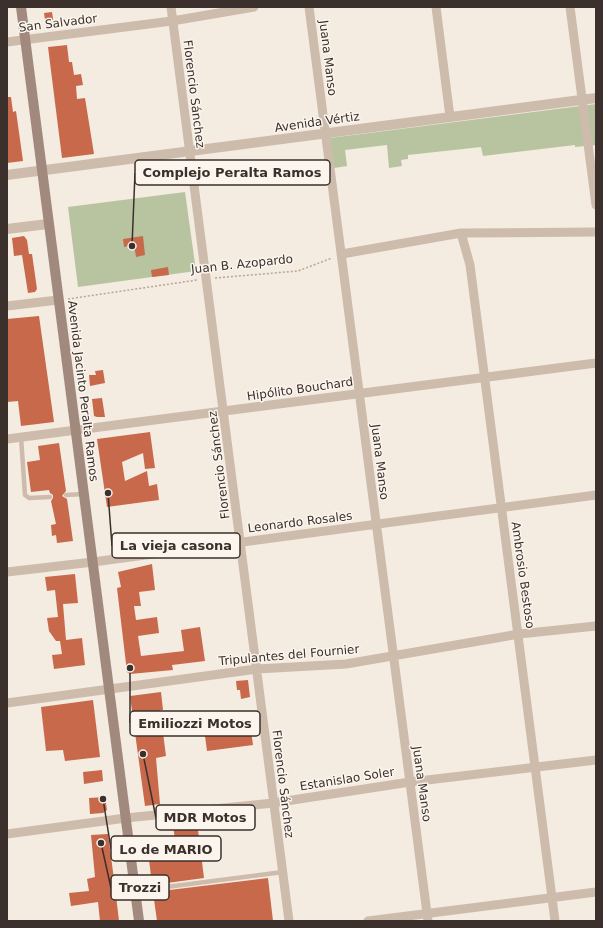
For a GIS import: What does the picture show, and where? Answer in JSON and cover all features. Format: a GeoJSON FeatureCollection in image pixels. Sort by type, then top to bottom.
{"type":"FeatureCollection","features":[{"type":"Feature","properties":{"kind":"main road","name":"Avenida Jacinto Peralta Ramos"},"geometry":{"type":"LineString","coordinates":[[21,7],[139,921]]}},
{"type":"Feature","properties":{"kind":"street","name":"Florencio Sánchez"},"geometry":{"type":"LineString","coordinates":[[171,7],[206,279],[225,412],[240,542],[289,921]]}},
{"type":"Feature","properties":{"kind":"street","name":"San Salvador"},"geometry":{"type":"LineString","coordinates":[[7,42],[172,21],[254,7]]}},
{"type":"Feature","properties":{"kind":"street","name":"Juana Manso"},"geometry":{"type":"LineString","coordinates":[[309,7],[427,917]]}},
{"type":"Feature","properties":{"kind":"street"},"geometry":{"type":"LineString","coordinates":[[436,7],[450,117]]}},
{"type":"Feature","properties":{"kind":"street"},"geometry":{"type":"LineString","coordinates":[[570,7],[596,205]]}},
{"type":"Feature","properties":{"kind":"street","name":"Avenida Vértiz"},"geometry":{"type":"LineString","coordinates":[[7,175],[596,98]]}},
{"type":"Feature","properties":{"kind":"street"},"geometry":{"type":"LineString","coordinates":[[7,229],[48,224]]}},
{"type":"Feature","properties":{"kind":"street"},"geometry":{"type":"LineString","coordinates":[[342,254],[461,233],[596,232]]}},
{"type":"Feature","properties":{"kind":"street","name":"Ambrosio Bestoso"},"geometry":{"type":"LineString","coordinates":[[461,233],[470,264],[555,921]]}},
{"type":"Feature","properties":{"kind":"street"},"geometry":{"type":"LineString","coordinates":[[7,306],[58,300]]}},
{"type":"Feature","properties":{"kind":"street","name":"Hipólito Bouchard"},"geometry":{"type":"LineString","coordinates":[[7,439],[225,412],[484,376],[596,363]]}},
{"type":"Feature","properties":{"kind":"street","name":"Leonardo Rosales"},"geometry":{"type":"LineString","coordinates":[[7,572],[596,496]]}},
{"type":"Feature","properties":{"kind":"street","name":"Tripulantes del Fournier"},"geometry":{"type":"LineString","coordinates":[[7,704],[109,688],[257,669],[346,664],[519,634],[596,626]]}},
{"type":"Feature","properties":{"kind":"street","name":"Estanislao Soler"},"geometry":{"type":"LineString","coordinates":[[7,834],[126,818],[273,803],[410,782],[596,760]]}},
{"type":"Feature","properties":{"kind":"street"},"geometry":{"type":"LineString","coordinates":[[368,921],[427,917],[552,897],[596,892]]}},
{"type":"Feature","properties":{"kind":"lane"},"geometry":{"type":"LineString","coordinates":[[21,437],[24,495],[28,498],[50,496]]}},
{"type":"Feature","properties":{"kind":"lane"},"geometry":{"type":"LineString","coordinates":[[66,495],[84,494]]}},
{"type":"Feature","properties":{"kind":"lane"},"geometry":{"type":"LineString","coordinates":[[135,891],[283,872]]}},
{"type":"Feature","properties":{"kind":"path","name":"Juan B. Azopardo"},"geometry":{"type":"LineString","coordinates":[[58,300],[206,279],[298,270],[342,254]]}},
{"type":"Feature","properties":{"kind":"green space"},"geometry":{"type":"Polygon","coordinates":[[[596,104],[596,145],[575,147],[575,145],[483,156],[481,147],[408,155],[408,159],[401,160],[402,166],[389,168],[387,145],[345,150],[347,166],[334,168],[330,138],[596,104]]]}},
{"type":"Feature","properties":{"kind":"green space"},"geometry":{"type":"Polygon","coordinates":[[[185,192],[196,271],[78,287],[68,207],[185,192]]]}},
{"type":"Feature","properties":{"kind":"building"},"geometry":{"type":"Polygon","coordinates":[[[52,12],[54,25],[46,26],[44,13],[52,12]]]}},
{"type":"Feature","properties":{"kind":"building"},"geometry":{"type":"Polygon","coordinates":[[[67,45],[69,62],[72,62],[74,75],[81,74],[83,85],[76,86],[77,99],[85,98],[94,154],[62,158],[48,47],[67,45]]]}},
{"type":"Feature","properties":{"kind":"building"},"geometry":{"type":"Polygon","coordinates":[[[7,97],[11,97],[13,112],[16,111],[23,161],[7,163],[7,97]]]}},
{"type":"Feature","properties":{"kind":"building"},"geometry":{"type":"Polygon","coordinates":[[[24,236],[27,240],[29,254],[32,254],[37,289],[35,292],[28,293],[22,255],[14,256],[12,238],[24,236]]]}},
{"type":"Feature","properties":{"kind":"building"},"geometry":{"type":"Polygon","coordinates":[[[143,236],[145,255],[136,257],[134,245],[124,247],[123,239],[143,236]]]}},
{"type":"Feature","properties":{"kind":"building"},"geometry":{"type":"Polygon","coordinates":[[[168,267],[169,275],[152,277],[151,270],[168,267]]]}},
{"type":"Feature","properties":{"kind":"building"},"geometry":{"type":"Polygon","coordinates":[[[39,316],[54,422],[21,426],[18,401],[7,402],[7,319],[39,316]]]}},
{"type":"Feature","properties":{"kind":"building"},"geometry":{"type":"Polygon","coordinates":[[[103,370],[105,383],[90,386],[89,375],[96,375],[95,371],[103,370]]]}},
{"type":"Feature","properties":{"kind":"building"},"geometry":{"type":"Polygon","coordinates":[[[102,398],[105,417],[94,416],[92,399],[102,398]]]}},
{"type":"Feature","properties":{"kind":"building"},"geometry":{"type":"Polygon","coordinates":[[[150,432],[155,468],[145,469],[143,453],[122,462],[125,481],[147,471],[149,486],[157,484],[159,500],[107,507],[97,439],[150,432]]]}},
{"type":"Feature","properties":{"kind":"building"},"geometry":{"type":"Polygon","coordinates":[[[59,443],[66,491],[62,496],[67,499],[73,541],[57,543],[56,535],[52,536],[51,525],[56,524],[51,501],[53,495],[49,490],[31,492],[27,462],[40,460],[38,446],[59,443]]]}},
{"type":"Feature","properties":{"kind":"building"},"geometry":{"type":"Polygon","coordinates":[[[152,564],[155,590],[139,592],[141,606],[134,606],[136,620],[157,617],[159,633],[138,636],[141,656],[184,651],[181,630],[200,627],[205,661],[172,665],[173,670],[130,674],[127,672],[117,588],[121,587],[118,572],[152,564]]]}},
{"type":"Feature","properties":{"kind":"building"},"geometry":{"type":"Polygon","coordinates":[[[75,574],[78,603],[63,604],[66,640],[82,638],[85,665],[54,669],[52,655],[62,654],[60,641],[56,641],[49,631],[47,618],[58,617],[55,590],[47,591],[45,577],[75,574]]]}},
{"type":"Feature","properties":{"kind":"building"},"geometry":{"type":"Polygon","coordinates":[[[248,680],[250,697],[241,699],[240,690],[237,690],[236,681],[248,680]]]}},
{"type":"Feature","properties":{"kind":"building"},"geometry":{"type":"Polygon","coordinates":[[[161,692],[163,710],[160,710],[166,756],[156,758],[160,804],[145,806],[130,696],[161,692]]]}},
{"type":"Feature","properties":{"kind":"building"},"geometry":{"type":"Polygon","coordinates":[[[93,700],[100,757],[65,761],[63,750],[46,751],[41,707],[93,700]]]}},
{"type":"Feature","properties":{"kind":"building"},"geometry":{"type":"Polygon","coordinates":[[[251,730],[253,745],[207,751],[205,736],[251,730]]]}},
{"type":"Feature","properties":{"kind":"building"},"geometry":{"type":"Polygon","coordinates":[[[102,770],[103,781],[84,784],[83,772],[102,770]]]}},
{"type":"Feature","properties":{"kind":"building"},"geometry":{"type":"Polygon","coordinates":[[[105,797],[107,810],[103,813],[90,814],[89,798],[105,797]]]}},
{"type":"Feature","properties":{"kind":"building"},"geometry":{"type":"Polygon","coordinates":[[[197,822],[204,878],[152,885],[147,842],[175,839],[173,826],[197,822]]]}},
{"type":"Feature","properties":{"kind":"building"},"geometry":{"type":"Polygon","coordinates":[[[108,834],[119,921],[100,921],[98,902],[71,906],[69,893],[89,891],[87,879],[95,877],[91,835],[108,834]]]}},
{"type":"Feature","properties":{"kind":"building"},"geometry":{"type":"Polygon","coordinates":[[[268,878],[273,921],[157,921],[153,892],[268,878]]]}},
{"type":"Feature","properties":{"kind":"place","name":"Complejo Peralta Ramos"},"geometry":{"type":"Point","coordinates":[132,246]}},
{"type":"Feature","properties":{"kind":"place","name":"La vieja casona"},"geometry":{"type":"Point","coordinates":[108,493]}},
{"type":"Feature","properties":{"kind":"place","name":"Emiliozzi Motos"},"geometry":{"type":"Point","coordinates":[130,668]}},
{"type":"Feature","properties":{"kind":"place","name":"MDR Motos"},"geometry":{"type":"Point","coordinates":[143,754]}},
{"type":"Feature","properties":{"kind":"place","name":"Lo de MARIO"},"geometry":{"type":"Point","coordinates":[103,799]}},
{"type":"Feature","properties":{"kind":"place","name":"Trozzi"},"geometry":{"type":"Point","coordinates":[101,843]}}]}
